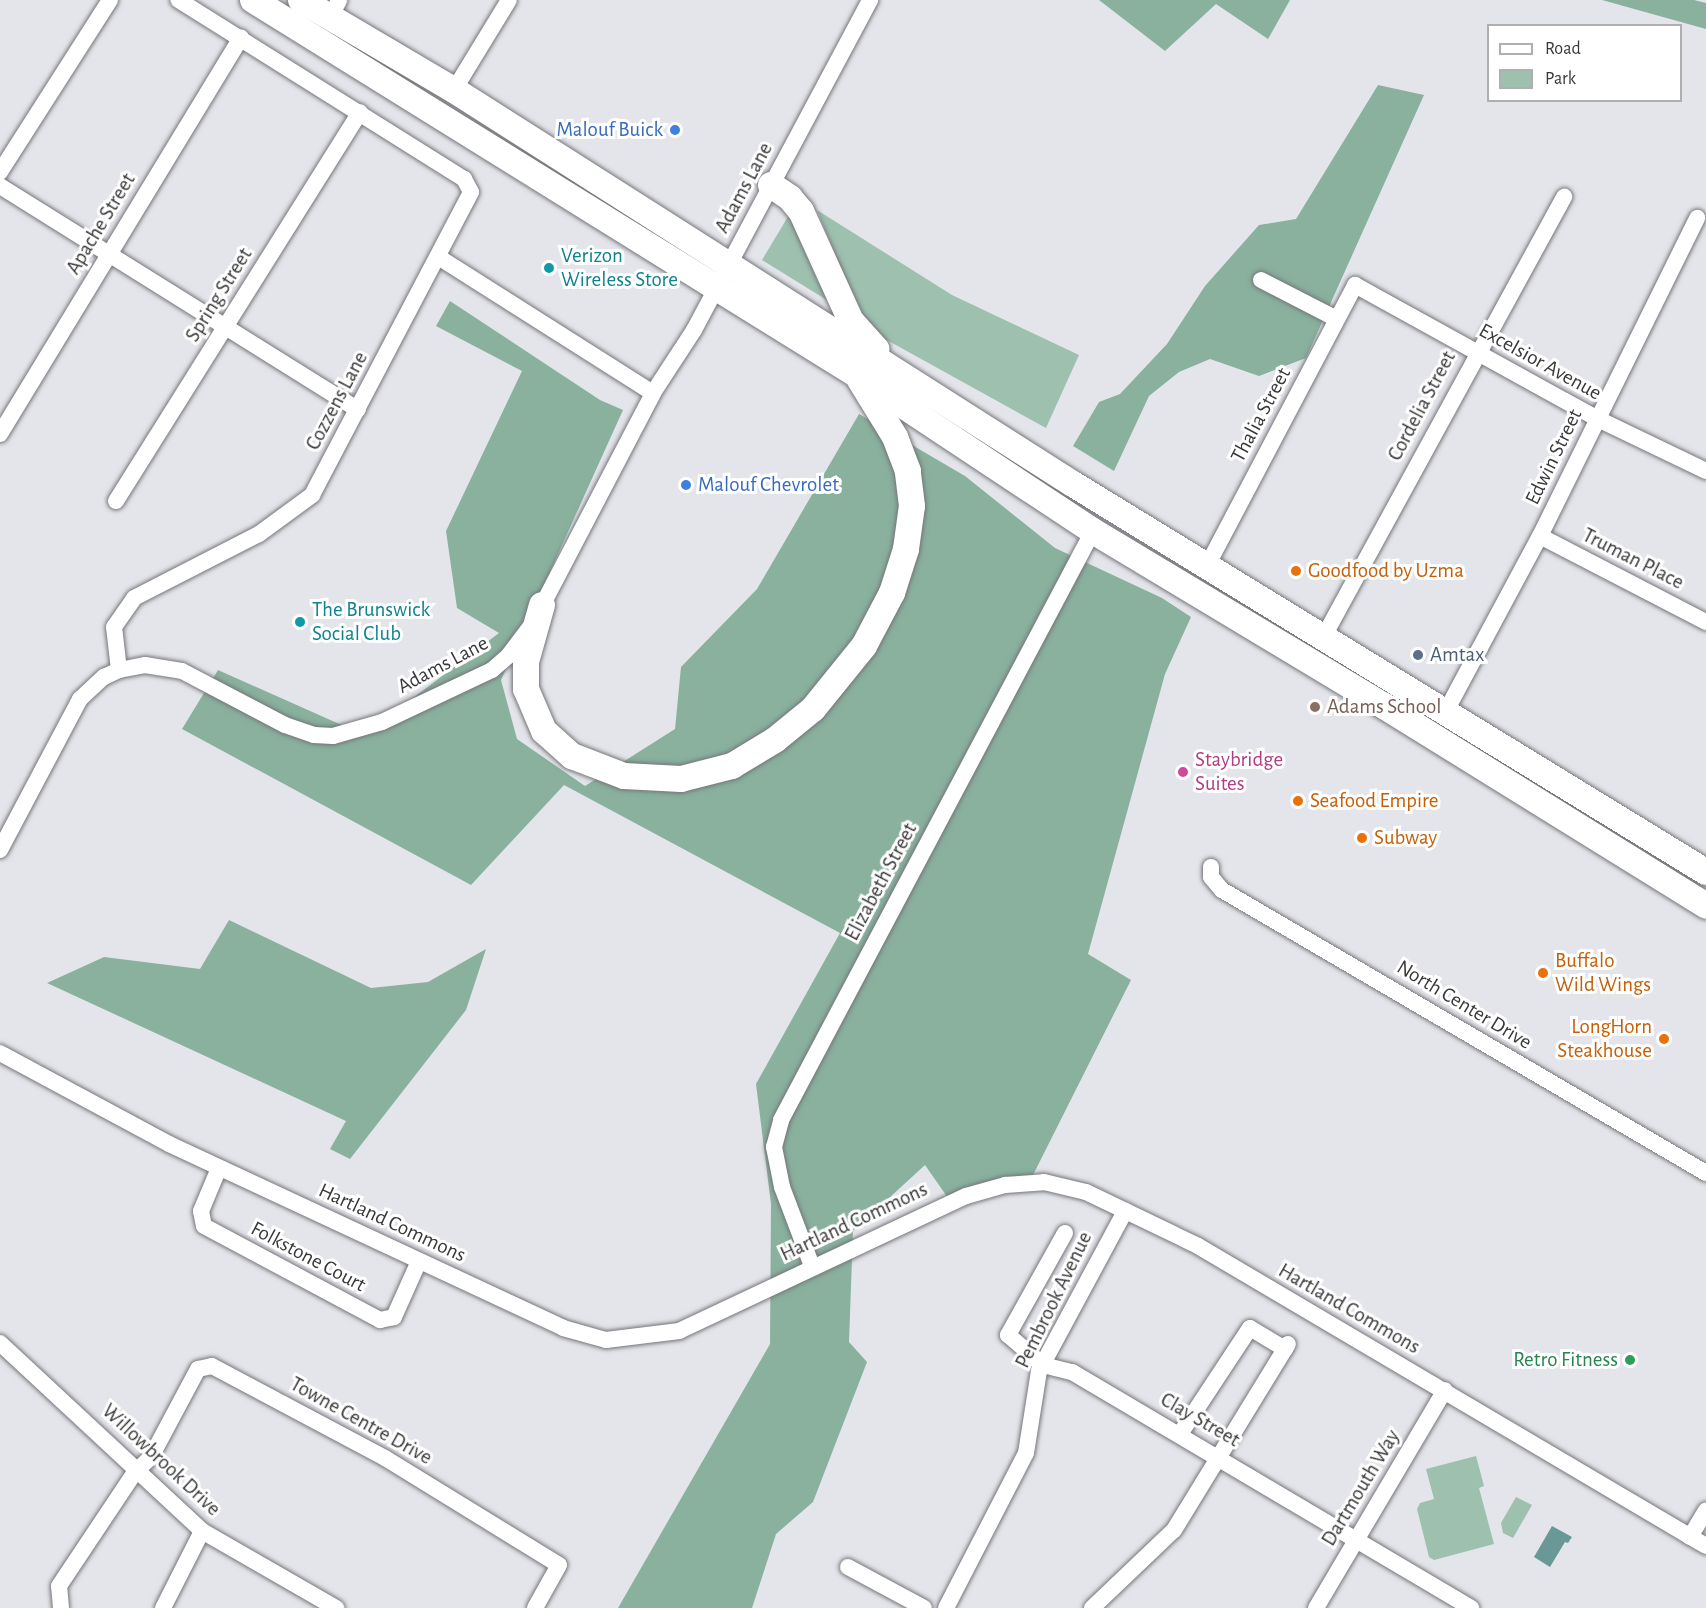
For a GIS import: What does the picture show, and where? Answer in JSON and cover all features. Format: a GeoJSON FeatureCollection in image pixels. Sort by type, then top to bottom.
{"type":"FeatureCollection","features":[{"type":"Feature","properties":{"kind":"highway"},"geometry":{"type":"LineString","coordinates":[[253,0],[721,278],[904,377],[1323,638],[1706,872]]}},
{"type":"Feature","properties":{"kind":"highway"},"geometry":{"type":"LineString","coordinates":[[301,0],[334,9],[454,90],[857,375],[1093,531],[1384,706],[1706,906]]}},
{"type":"Feature","properties":{"kind":"highway"},"geometry":{"type":"LineString","coordinates":[[771,185],[790,198],[801,211],[855,327],[904,377]]}},
{"type":"Feature","properties":{"kind":"highway"},"geometry":{"type":"LineString","coordinates":[[542,605],[526,662],[526,689],[544,731],[572,756],[624,776],[681,779],[732,766],[775,740],[813,709],[864,646],[892,593],[906,549],[912,506],[908,471],[895,437],[857,375]]}},
{"type":"Feature","properties":{"kind":"street"},"geometry":{"type":"LineString","coordinates":[[0,172],[110,0]]}},
{"type":"Feature","properties":{"kind":"street","name":"Cozzens Lane"},"geometry":{"type":"LineString","coordinates":[[119,670],[114,627],[127,605],[299,508],[312,495],[440,258],[470,197],[469,183],[242,37],[179,0]]}},
{"type":"Feature","properties":{"kind":"street"},"geometry":{"type":"LineString","coordinates":[[454,90],[509,0]]}},
{"type":"Feature","properties":{"kind":"street","name":"Adams Lane"},"geometry":{"type":"LineString","coordinates":[[119,670],[145,665],[182,670],[291,727],[323,736],[342,735],[382,722],[492,670],[523,637],[542,605],[653,393],[694,330],[870,0]]}},
{"type":"Feature","properties":{"kind":"street","name":"Apache Street"},"geometry":{"type":"LineString","coordinates":[[0,434],[242,37]]}},
{"type":"Feature","properties":{"kind":"street","name":"Spring Street"},"geometry":{"type":"LineString","coordinates":[[116,501],[360,112]]}},
{"type":"Feature","properties":{"kind":"street"},"geometry":{"type":"LineString","coordinates":[[0,186],[225,329],[358,410]]}},
{"type":"Feature","properties":{"kind":"street","name":"Cordelia Street"},"geometry":{"type":"LineString","coordinates":[[1323,638],[1476,352],[1564,197]]}},
{"type":"Feature","properties":{"kind":"street","name":"Edwin Street"},"geometry":{"type":"LineString","coordinates":[[1445,713],[1540,536],[1697,218]]}},
{"type":"Feature","properties":{"kind":"street"},"geometry":{"type":"LineString","coordinates":[[440,258],[653,393]]}},
{"type":"Feature","properties":{"kind":"street"},"geometry":{"type":"LineString","coordinates":[[1261,280],[1337,319]]}},
{"type":"Feature","properties":{"kind":"street","name":"Excelsior Avenue"},"geometry":{"type":"LineString","coordinates":[[1355,285],[1598,419],[1706,471]]}},
{"type":"Feature","properties":{"kind":"street","name":"Thalia Street"},"geometry":{"type":"LineString","coordinates":[[1207,566],[1355,285]]}},
{"type":"Feature","properties":{"kind":"street","name":"Elizabeth Street"},"geometry":{"type":"LineString","coordinates":[[812,1266],[782,1187],[774,1147],[781,1120],[1093,531]]}},
{"type":"Feature","properties":{"kind":"street","name":"Truman Place"},"geometry":{"type":"LineString","coordinates":[[1540,536],[1706,622]]}},
{"type":"Feature","properties":{"kind":"street"},"geometry":{"type":"LineString","coordinates":[[0,850],[80,699],[104,677],[119,670]]}},
{"type":"Feature","properties":{"kind":"street","name":"North Center Drive"},"geometry":{"type":"LineString","coordinates":[[1211,867],[1211,877],[1222,890],[1706,1173]]}},
{"type":"Feature","properties":{"kind":"street","name":"Hartland Commons"},"geometry":{"type":"LineString","coordinates":[[0,1053],[219,1167],[563,1328],[606,1340],[679,1331],[812,1266],[966,1196],[1005,1185],[1044,1182],[1086,1192],[1198,1246],[1706,1546]]}},
{"type":"Feature","properties":{"kind":"street","name":"Folkstone Court"},"geometry":{"type":"LineString","coordinates":[[219,1167],[201,1211],[204,1226],[380,1320],[394,1317],[419,1261]]}},
{"type":"Feature","properties":{"kind":"street","name":"Pembrook Avenue"},"geometry":{"type":"LineString","coordinates":[[946,1608],[1026,1453],[1043,1365],[1125,1211]]}},
{"type":"Feature","properties":{"kind":"street","name":"Clay Street"},"geometry":{"type":"LineString","coordinates":[[1065,1233],[1008,1335],[1043,1365],[1072,1372],[1220,1457],[1356,1541],[1471,1608]]}},
{"type":"Feature","properties":{"kind":"street"},"geometry":{"type":"LineString","coordinates":[[1092,1608],[1174,1530],[1286,1347],[1250,1328],[1180,1434]]}},
{"type":"Feature","properties":{"kind":"street","name":"Willowbrook Drive"},"geometry":{"type":"LineString","coordinates":[[0,1343],[45,1381],[135,1472],[202,1532],[336,1608]]}},
{"type":"Feature","properties":{"kind":"street","name":"Towne Centre Drive"},"geometry":{"type":"LineString","coordinates":[[135,1472],[152,1457],[198,1369],[212,1366],[385,1458],[559,1564],[535,1608]]}},
{"type":"Feature","properties":{"kind":"street","name":"Dartmouth Way"},"geometry":{"type":"LineString","coordinates":[[1316,1608],[1445,1390]]}},
{"type":"Feature","properties":{"kind":"street"},"geometry":{"type":"LineString","coordinates":[[61,1608],[59,1586],[135,1472]]}},
{"type":"Feature","properties":{"kind":"street"},"geometry":{"type":"LineString","coordinates":[[1690,1537],[1706,1510]]}},
{"type":"Feature","properties":{"kind":"street"},"geometry":{"type":"LineString","coordinates":[[163,1608],[202,1532]]}},
{"type":"Feature","properties":{"kind":"street"},"geometry":{"type":"LineString","coordinates":[[848,1567],[924,1608]]}},
{"type":"Feature","properties":{"kind":"green space"},"geometry":{"type":"Polygon","coordinates":[[[1099,0],[1290,0],[1268,39],[1216,4],[1165,51],[1099,0]]]}},
{"type":"Feature","properties":{"kind":"green space"},"geometry":{"type":"Polygon","coordinates":[[[1602,0],[1694,0],[1706,3],[1706,29],[1602,0]]]}},
{"type":"Feature","properties":{"kind":"green space"},"geometry":{"type":"Polygon","coordinates":[[[1378,85],[1424,95],[1306,358],[1259,376],[1210,359],[1179,372],[1149,396],[1114,471],[1073,446],[1099,402],[1120,394],[1167,344],[1205,286],[1259,225],[1296,219],[1378,85]]]}},
{"type":"Feature","properties":{"kind":"green space"},"geometry":{"type":"Polygon","coordinates":[[[817,210],[952,295],[1079,355],[1046,428],[865,328],[817,210]]]}},
{"type":"Feature","properties":{"kind":"green space"},"geometry":{"type":"Polygon","coordinates":[[[789,215],[830,302],[762,260],[789,215]]]}},
{"type":"Feature","properties":{"kind":"green space"},"geometry":{"type":"Polygon","coordinates":[[[450,301],[600,400],[623,410],[501,680],[517,739],[585,786],[675,729],[681,667],[757,589],[859,414],[965,476],[1055,548],[1162,598],[1191,617],[1165,674],[1088,954],[1131,980],[1032,1177],[948,1198],[925,1165],[853,1231],[849,1342],[867,1362],[813,1502],[776,1534],[752,1608],[618,1608],[770,1344],[771,1204],[756,1084],[840,933],[564,785],[471,885],[182,729],[218,670],[364,735],[499,633],[457,608],[446,531],[522,371],[436,326],[450,301]]]}},
{"type":"Feature","properties":{"kind":"green space"},"geometry":{"type":"Polygon","coordinates":[[[229,920],[371,988],[428,982],[486,949],[466,1010],[350,1159],[330,1149],[346,1121],[47,983],[104,957],[200,969],[229,920]]]}},
{"type":"Feature","properties":{"kind":"green space"},"geometry":{"type":"Polygon","coordinates":[[[1476,1456],[1484,1486],[1479,1488],[1494,1544],[1434,1560],[1429,1557],[1417,1509],[1420,1503],[1434,1499],[1426,1469],[1476,1456]]]}},
{"type":"Feature","properties":{"kind":"green space"},"geometry":{"type":"Polygon","coordinates":[[[1516,1497],[1532,1505],[1513,1538],[1503,1533],[1501,1523],[1516,1497]]]}},
{"type":"Feature","properties":{"kind":"water"},"geometry":{"type":"Polygon","coordinates":[[[1552,1526],[1572,1537],[1568,1543],[1565,1542],[1550,1567],[1534,1557],[1552,1526]]]}},
{"type":"Feature","properties":{"kind":"place","name":"Malouf Buick"},"geometry":{"type":"Point","coordinates":[675,130]}},
{"type":"Feature","properties":{"kind":"place","name":"Verizon Wireless Store"},"geometry":{"type":"Point","coordinates":[549,268]}},
{"type":"Feature","properties":{"kind":"place","name":"Malouf Chevrolet"},"geometry":{"type":"Point","coordinates":[686,485]}},
{"type":"Feature","properties":{"kind":"place","name":"Goodfood by Uzma"},"geometry":{"type":"Point","coordinates":[1296,571]}},
{"type":"Feature","properties":{"kind":"place","name":"The Brunswick Social Club"},"geometry":{"type":"Point","coordinates":[300,622]}},
{"type":"Feature","properties":{"kind":"place","name":"Amtax"},"geometry":{"type":"Point","coordinates":[1418,655]}},
{"type":"Feature","properties":{"kind":"place","name":"Adams School"},"geometry":{"type":"Point","coordinates":[1315,707]}},
{"type":"Feature","properties":{"kind":"place","name":"Staybridge Suites"},"geometry":{"type":"Point","coordinates":[1183,772]}},
{"type":"Feature","properties":{"kind":"place","name":"Seafood Empire"},"geometry":{"type":"Point","coordinates":[1298,801]}},
{"type":"Feature","properties":{"kind":"place","name":"Subway"},"geometry":{"type":"Point","coordinates":[1362,838]}},
{"type":"Feature","properties":{"kind":"place","name":"Buffalo Wild Wings"},"geometry":{"type":"Point","coordinates":[1543,973]}},
{"type":"Feature","properties":{"kind":"place","name":"LongHorn Steakhouse"},"geometry":{"type":"Point","coordinates":[1664,1039]}},
{"type":"Feature","properties":{"kind":"place","name":"Retro Fitness"},"geometry":{"type":"Point","coordinates":[1630,1360]}}]}
